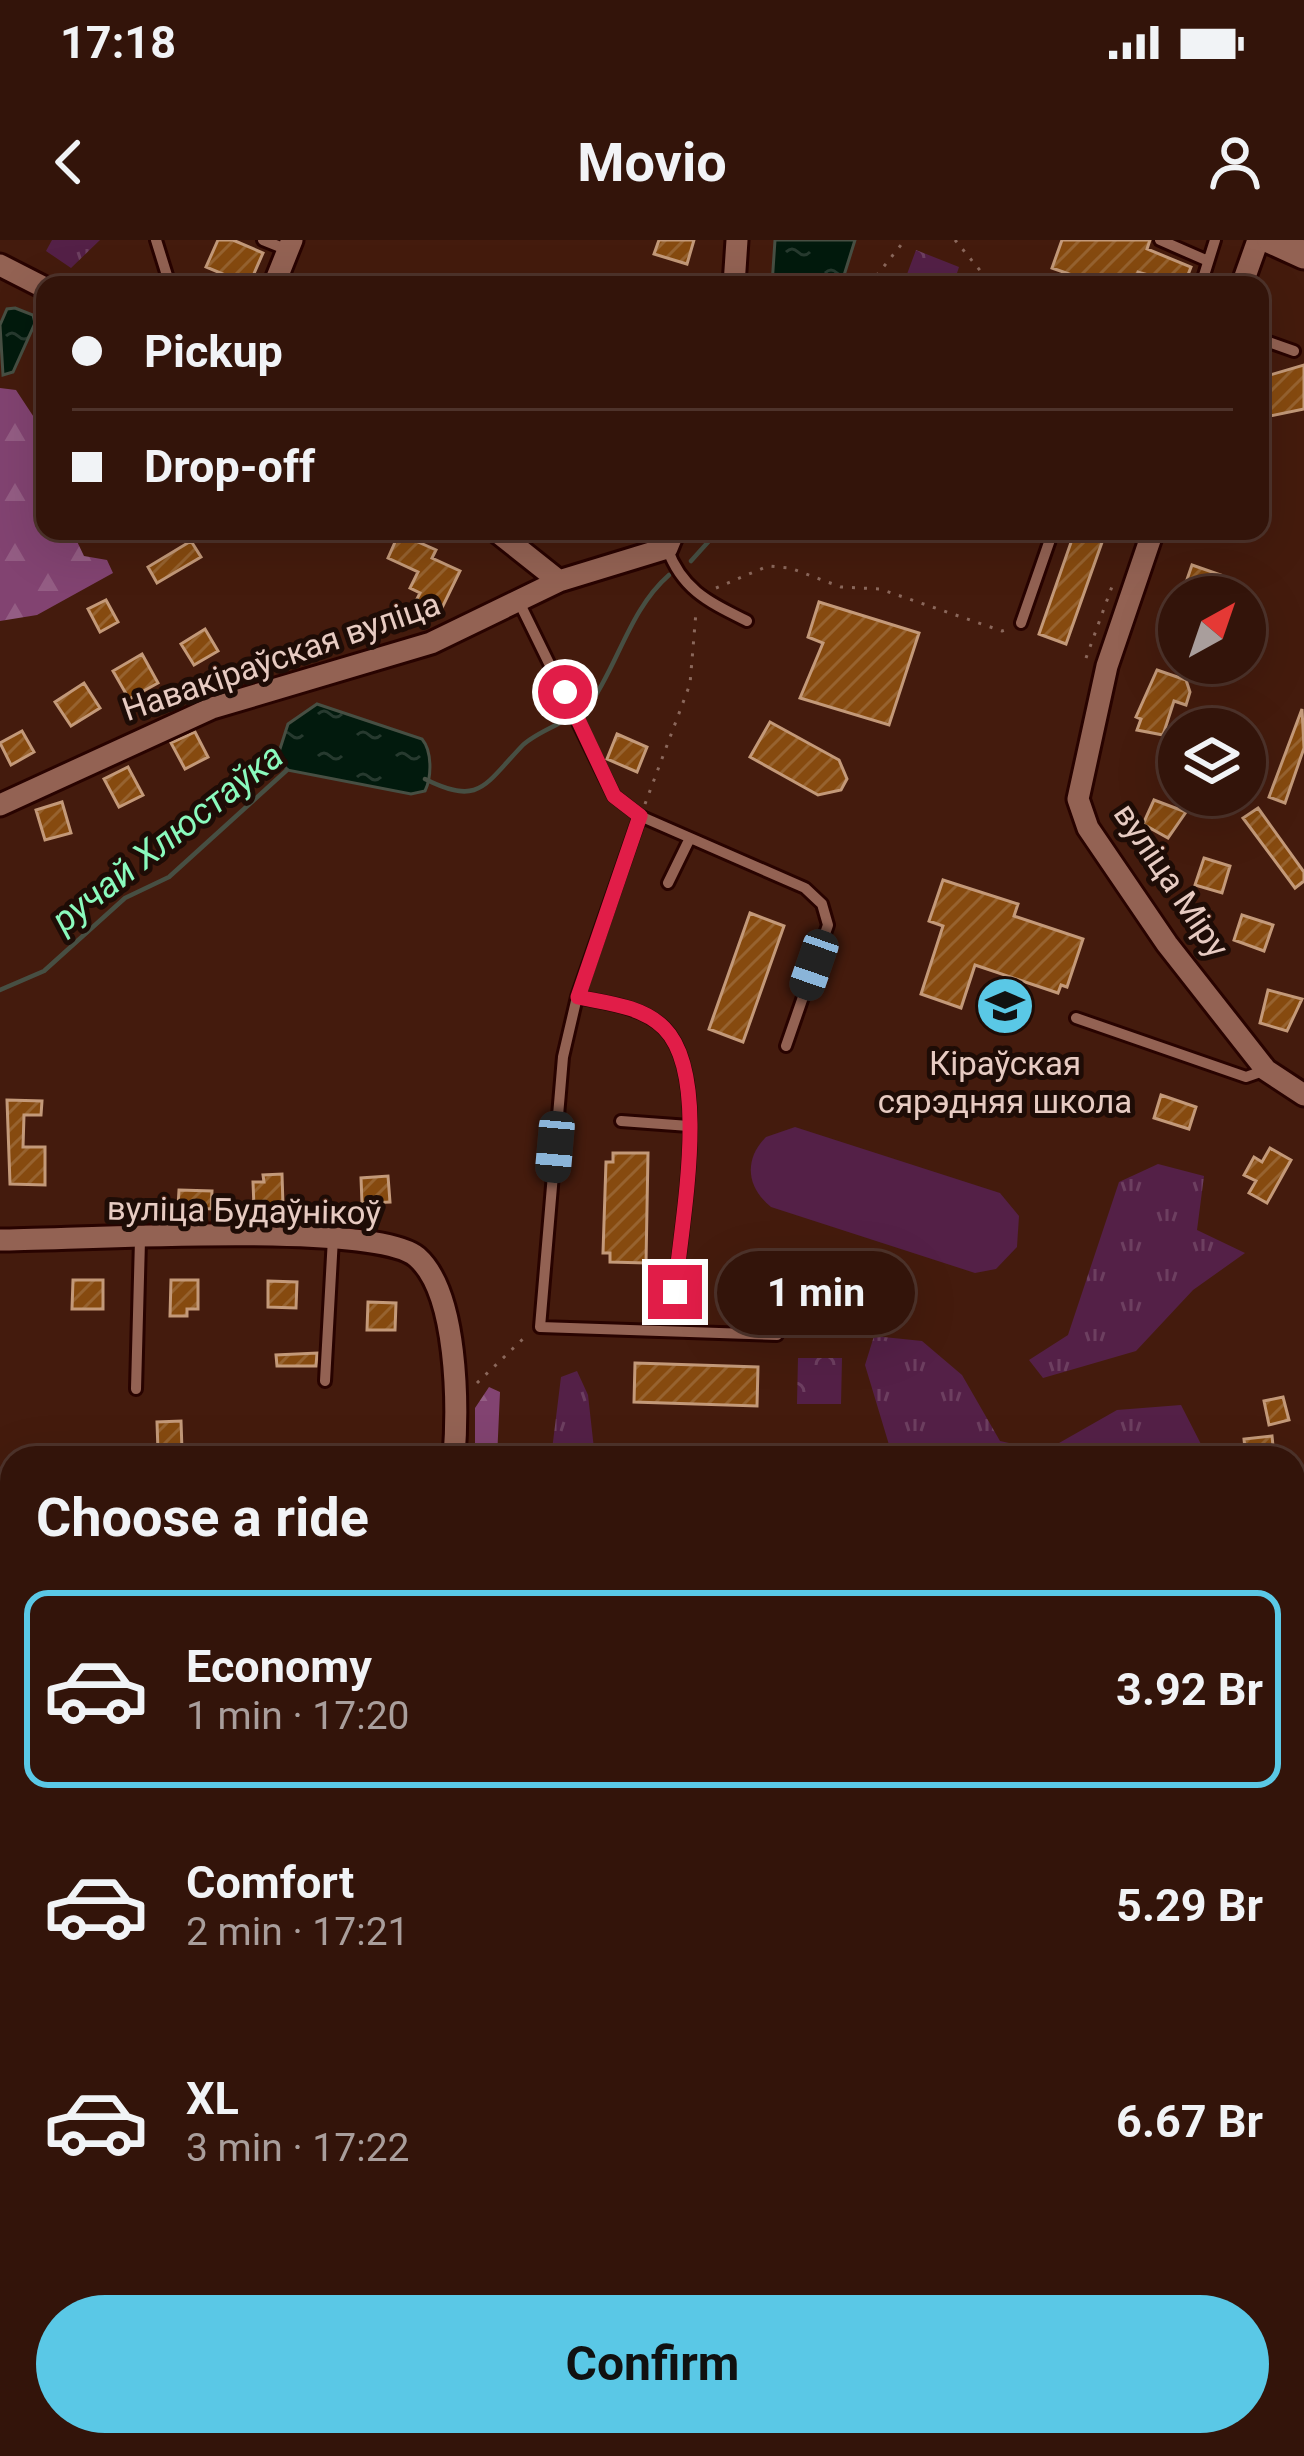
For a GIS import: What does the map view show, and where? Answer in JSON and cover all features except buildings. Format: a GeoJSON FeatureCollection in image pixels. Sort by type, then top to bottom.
{"type":"FeatureCollection","features":[{"type":"Feature","properties":{"kind":"street"},"geometry":{"type":"LineString","coordinates":[[735,276],[737,240]]}},
{"type":"Feature","properties":{"kind":"street"},"geometry":{"type":"LineString","coordinates":[[1245,276],[1258,240]]}},
{"type":"Feature","properties":{"kind":"street"},"geometry":{"type":"LineString","coordinates":[[1271,240],[1304,255]]}},
{"type":"Feature","properties":{"kind":"street"},"geometry":{"type":"LineString","coordinates":[[278,276],[290,245]]}},
{"type":"Feature","properties":{"kind":"street"},"geometry":{"type":"LineString","coordinates":[[0,266],[36,284]]}},
{"type":"Feature","properties":{"kind":"street"},"geometry":{"type":"LineString","coordinates":[[508,540],[560,581]]}},
{"type":"Feature","properties":{"kind":"street","name":"Навакіраўская вуліца"},"geometry":{"type":"LineString","coordinates":[[0,805],[212,708],[388,657],[520,604],[560,581],[667,540]]}},
{"type":"Feature","properties":{"kind":"street","name":"вуліца Міру"},"geometry":{"type":"LineString","coordinates":[[1148,540],[1107,666],[1078,799],[1088,828],[1167,944],[1266,1070],[1304,1095]]}},
{"type":"Feature","properties":{"kind":"street","name":"вуліца Будаўнікоў"},"geometry":{"type":"LineString","coordinates":[[0,1240],[333,1238],[393,1244],[429,1271],[446,1300],[454,1446]]}},
{"type":"Feature","properties":{"kind":"lane"},"geometry":{"type":"LineString","coordinates":[[156,240],[167,276]]}},
{"type":"Feature","properties":{"kind":"lane"},"geometry":{"type":"LineString","coordinates":[[263,240],[290,245]]}},
{"type":"Feature","properties":{"kind":"lane"},"geometry":{"type":"LineString","coordinates":[[1160,240],[1208,261]]}},
{"type":"Feature","properties":{"kind":"lane"},"geometry":{"type":"LineString","coordinates":[[1204,276],[1215,240]]}},
{"type":"Feature","properties":{"kind":"lane"},"geometry":{"type":"LineString","coordinates":[[1269,342],[1294,351]]}},
{"type":"Feature","properties":{"kind":"lane"},"geometry":{"type":"LineString","coordinates":[[670,540],[675,571],[695,595],[747,621]]}},
{"type":"Feature","properties":{"kind":"lane"},"geometry":{"type":"LineString","coordinates":[[1021,623],[1050,540]]}},
{"type":"Feature","properties":{"kind":"lane"},"geometry":{"type":"LineString","coordinates":[[520,604],[614,796],[640,816],[806,888],[822,904],[828,925],[786,1046]]}},
{"type":"Feature","properties":{"kind":"lane"},"geometry":{"type":"LineString","coordinates":[[640,816],[562,1057],[540,1327],[777,1335]]}},
{"type":"Feature","properties":{"kind":"lane"},"geometry":{"type":"LineString","coordinates":[[668,883],[690,838]]}},
{"type":"Feature","properties":{"kind":"lane"},"geometry":{"type":"LineString","coordinates":[[578,997],[636,1010],[665,1029],[686,1068],[689,1126],[675,1292]]}},
{"type":"Feature","properties":{"kind":"lane"},"geometry":{"type":"LineString","coordinates":[[1076,1018],[1246,1077],[1266,1070]]}},
{"type":"Feature","properties":{"kind":"lane"},"geometry":{"type":"LineString","coordinates":[[621,1121],[689,1126]]}},
{"type":"Feature","properties":{"kind":"lane"},"geometry":{"type":"LineString","coordinates":[[325,1381],[333,1238]]}},
{"type":"Feature","properties":{"kind":"lane"},"geometry":{"type":"LineString","coordinates":[[136,1389],[140,1240]]}},
{"type":"Feature","properties":{"kind":"path"},"geometry":{"type":"LineString","coordinates":[[876,276],[904,240]]}},
{"type":"Feature","properties":{"kind":"path"},"geometry":{"type":"LineString","coordinates":[[955,240],[985,276]]}},
{"type":"Feature","properties":{"kind":"path"},"geometry":{"type":"LineString","coordinates":[[640,816],[691,684],[695,595],[768,566],[841,587],[880,589],[1002,631],[1021,623]]}},
{"type":"Feature","properties":{"kind":"path"},"geometry":{"type":"LineString","coordinates":[[1086,658],[1117,573]]}},
{"type":"Feature","properties":{"kind":"path"},"geometry":{"type":"LineString","coordinates":[[453,1404],[513,1343],[540,1327]]}},
{"type":"Feature","properties":{"kind":"green space"},"geometry":{"type":"Polygon","coordinates":[[[52,240],[100,240],[71,268],[46,251],[52,240]]]}},
{"type":"Feature","properties":{"kind":"green space"},"geometry":{"type":"Polygon","coordinates":[[[916,250],[959,267],[956,276],[906,276],[916,250]]]}},
{"type":"Feature","properties":{"kind":"green space"},"geometry":{"type":"Polygon","coordinates":[[[0,388],[16,390],[36,420],[36,540],[76,540],[84,556],[107,560],[113,573],[37,615],[0,621],[0,388]]]}},
{"type":"Feature","properties":{"kind":"green space"},"geometry":{"type":"Polygon","coordinates":[[[795,1127],[1000,1193],[1019,1216],[1017,1247],[996,1269],[975,1273],[771,1207],[753,1182],[754,1154],[766,1137],[795,1127]]]}},
{"type":"Feature","properties":{"kind":"green space"},"geometry":{"type":"Polygon","coordinates":[[[1158,1164],[1204,1176],[1197,1230],[1245,1253],[1193,1290],[1136,1351],[1043,1378],[1029,1360],[1068,1335],[1119,1182],[1158,1164]]]}},
{"type":"Feature","properties":{"kind":"green space"},"geometry":{"type":"Polygon","coordinates":[[[874,1336],[922,1341],[962,1375],[1000,1441],[1022,1446],[889,1446],[865,1365],[874,1336]]]}},
{"type":"Feature","properties":{"kind":"green space"},"geometry":{"type":"Polygon","coordinates":[[[798,1358],[842,1358],[841,1404],[797,1404],[798,1358]]]}},
{"type":"Feature","properties":{"kind":"green space"},"geometry":{"type":"Polygon","coordinates":[[[577,1371],[588,1395],[594,1446],[552,1446],[561,1377],[577,1371]]]}},
{"type":"Feature","properties":{"kind":"green space"},"geometry":{"type":"Polygon","coordinates":[[[489,1387],[500,1392],[498,1446],[475,1446],[475,1408],[489,1387]]]}},
{"type":"Feature","properties":{"kind":"green space"},"geometry":{"type":"Polygon","coordinates":[[[1181,1405],[1202,1446],[1054,1446],[1117,1410],[1181,1405]]]}},
{"type":"Feature","properties":{"kind":"water"},"geometry":{"type":"Polygon","coordinates":[[[775,240],[855,240],[844,276],[773,276],[775,240]]]}},
{"type":"Feature","properties":{"kind":"water"},"geometry":{"type":"Polygon","coordinates":[[[7,309],[33,315],[35,323],[13,372],[3,375],[0,325],[7,309]]]}},
{"type":"Feature","properties":{"kind":"water"},"geometry":{"type":"Polygon","coordinates":[[[317,704],[422,739],[430,764],[425,791],[411,794],[287,770],[278,755],[288,724],[317,704]]]}},
{"type":"Feature","properties":{"kind":"waterway","name":"ручай Хлюстаўка"},"geometry":{"type":"LineString","coordinates":[[691,561],[710,540]]}},
{"type":"Feature","properties":{"kind":"waterway","name":"ручай Хлюстаўка"},"geometry":{"type":"LineString","coordinates":[[587,709],[634,621],[669,575]]}},
{"type":"Feature","properties":{"kind":"waterway","name":"ручай Хлюстаўка"},"geometry":{"type":"LineString","coordinates":[[425,779],[458,791],[479,788],[525,743],[563,721]]}},
{"type":"Feature","properties":{"kind":"waterway","name":"ручай Хлюстаўка"},"geometry":{"type":"LineString","coordinates":[[0,990],[44,971],[125,898],[169,877],[287,770]]}},
{"type":"Feature","properties":{"kind":"place","name":"Кіраўская сярэдняя школа"},"geometry":{"type":"Point","coordinates":[1005,1006]}},
{"type":"Feature","properties":{"kind":"route"},"geometry":{"type":"LineString","coordinates":[[565,692],[614,796],[640,816],[578,997],[651,1018],[678,1046],[686,1068],[689,1126],[675,1292]]}}]}
